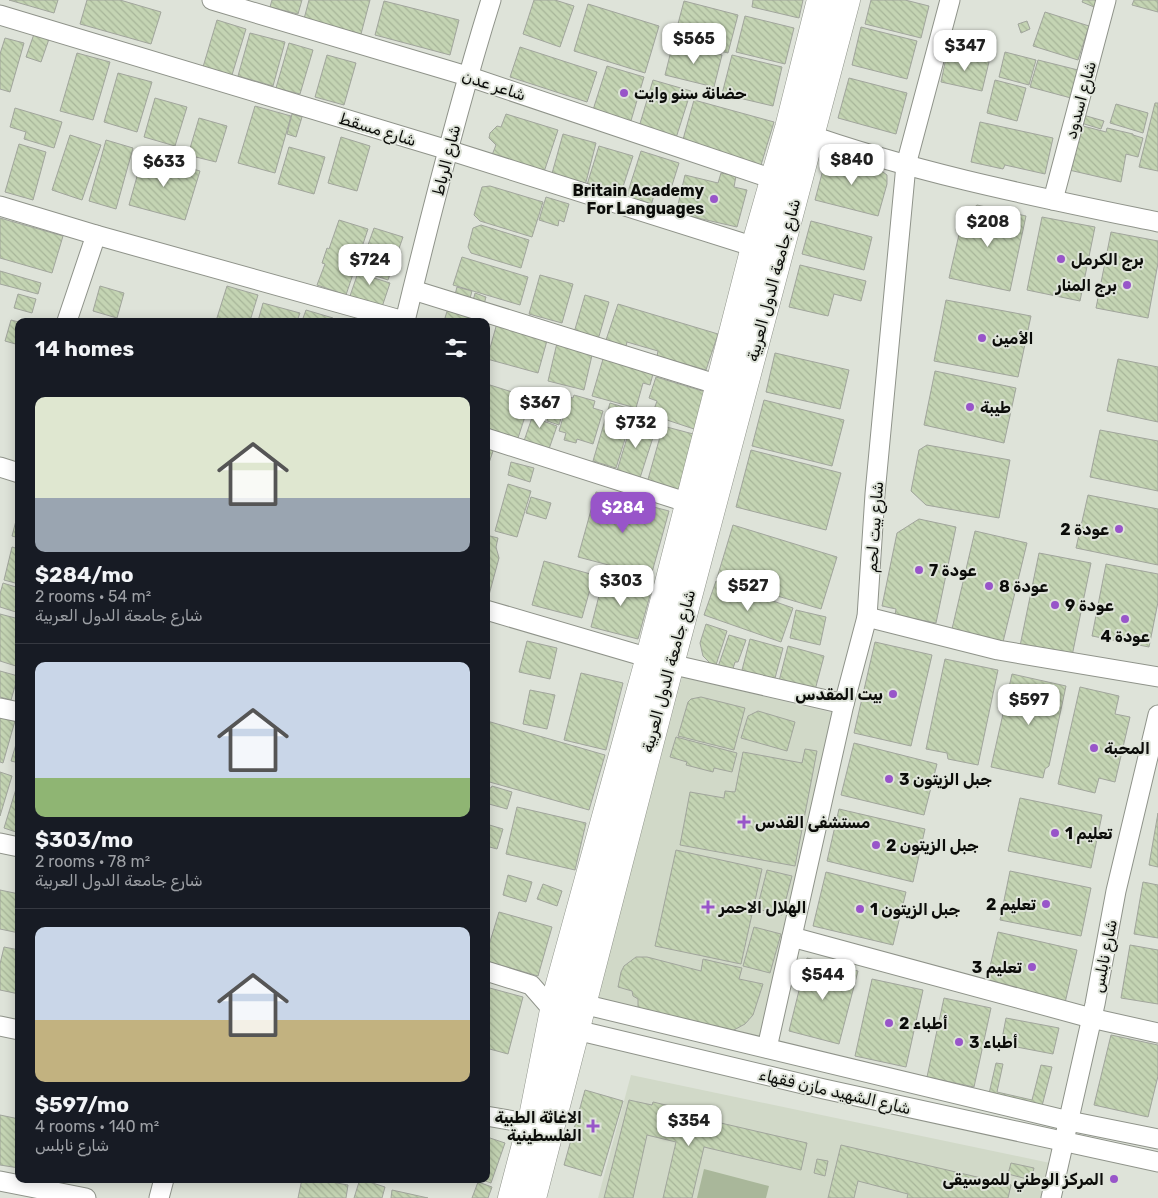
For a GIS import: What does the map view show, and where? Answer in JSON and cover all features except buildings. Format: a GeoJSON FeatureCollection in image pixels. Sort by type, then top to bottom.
{"type":"FeatureCollection","features":[{"type":"Feature","properties":{"kind":"main road","name":"شارع جامعة الدول العربية"},"geometry":{"type":"LineString","coordinates":[[660,661],[689,503],[755,247],[773,179],[800,132],[822,0]]}},
{"type":"Feature","properties":{"kind":"main road","name":"شارع جامعة الدول العربية"},"geometry":{"type":"LineString","coordinates":[[512,1198],[660,661],[800,132],[846,0]]}},
{"type":"Feature","properties":{"kind":"main road","name":"شارع جامعة الدول العربية"},"geometry":{"type":"LineString","coordinates":[[532,1198],[565,1011]]}},
{"type":"Feature","properties":{"kind":"street","name":"شاعر عدن"},"geometry":{"type":"LineString","coordinates":[[212,0],[467,76],[773,179]]}},
{"type":"Feature","properties":{"kind":"street","name":"شارع الرباط"},"geometry":{"type":"LineString","coordinates":[[406,318],[467,76],[491,0]]}},
{"type":"Feature","properties":{"kind":"street","name":"شارع بيت لحم"},"geometry":{"type":"LineString","coordinates":[[767,1048],[844,704],[867,618],[876,494],[906,165],[950,0]]}},
{"type":"Feature","properties":{"kind":"street","name":"شارع اسدود"},"geometry":{"type":"LineString","coordinates":[[1053,200],[1106,0]]}},
{"type":"Feature","properties":{"kind":"street","name":"شارع مسقط"},"geometry":{"type":"LineString","coordinates":[[0,14],[448,150],[755,247]]}},
{"type":"Feature","properties":{"kind":"street"},"geometry":{"type":"LineString","coordinates":[[800,132],[906,165],[1053,200],[1158,222]]}},
{"type":"Feature","properties":{"kind":"street"},"geometry":{"type":"LineString","coordinates":[[0,206],[96,235],[394,318]]}},
{"type":"Feature","properties":{"kind":"street"},"geometry":{"type":"LineString","coordinates":[[68,318],[96,235]]}},
{"type":"Feature","properties":{"kind":"street"},"geometry":{"type":"LineString","coordinates":[[413,290],[719,386]]}},
{"type":"Feature","properties":{"kind":"street"},"geometry":{"type":"LineString","coordinates":[[490,439],[689,503]]}},
{"type":"Feature","properties":{"kind":"street"},"geometry":{"type":"LineString","coordinates":[[490,611],[660,661],[844,704]]}},
{"type":"Feature","properties":{"kind":"street"},"geometry":{"type":"LineString","coordinates":[[867,618],[998,650],[1158,677]]}},
{"type":"Feature","properties":{"kind":"street"},"geometry":{"type":"LineString","coordinates":[[0,708],[15,711]]}},
{"type":"Feature","properties":{"kind":"street","name":"شارع نابلس"},"geometry":{"type":"LineString","coordinates":[[1050,1198],[1069,1121],[1116,891],[1158,714]]}},
{"type":"Feature","properties":{"kind":"street"},"geometry":{"type":"LineString","coordinates":[[0,843],[15,846]]}},
{"type":"Feature","properties":{"kind":"street"},"geometry":{"type":"LineString","coordinates":[[792,937],[1091,1018],[1158,1033]]}},
{"type":"Feature","properties":{"kind":"street","name":"شارع الشهيد مازن فقهاء"},"geometry":{"type":"LineString","coordinates":[[490,972],[531,985],[565,1011],[824,1089],[1158,1162]]}},
{"type":"Feature","properties":{"kind":"street","name":"شارع الشهيد مازن فقهاء"},"geometry":{"type":"LineString","coordinates":[[565,1011],[767,1048],[1069,1121],[1158,1139]]}},
{"type":"Feature","properties":{"kind":"street"},"geometry":{"type":"LineString","coordinates":[[0,1026],[15,1029]]}},
{"type":"Feature","properties":{"kind":"street"},"geometry":{"type":"LineString","coordinates":[[490,1117],[526,1123]]}},
{"type":"Feature","properties":{"kind":"street"},"geometry":{"type":"LineString","coordinates":[[0,1181],[86,1198]]}},
{"type":"Feature","properties":{"kind":"street"},"geometry":{"type":"LineString","coordinates":[[159,1198],[163,1183]]}},
{"type":"Feature","properties":{"kind":"shaded area"},"geometry":{"type":"Polygon","coordinates":[[[682,677],[834,713],[756,1052],[594,1001],[682,677]]]}},
{"type":"Feature","properties":{"kind":"shaded area"},"geometry":{"type":"Polygon","coordinates":[[[631,1075],[1050,1163],[1041,1198],[598,1198],[631,1075]]]}},
{"type":"Feature","properties":{"kind":"green space"},"geometry":{"type":"Polygon","coordinates":[[[704,1169],[769,1186],[766,1198],[697,1198],[704,1169]]]}},
{"type":"Feature","properties":{"kind":"place","name":"حضانة سنو وايت"},"geometry":{"type":"Point","coordinates":[624,93]}},
{"type":"Feature","properties":{"kind":"place","name":"Britain Academy For Languages"},"geometry":{"type":"Point","coordinates":[714,199]}},
{"type":"Feature","properties":{"kind":"place","name":"برج الكرمل"},"geometry":{"type":"Point","coordinates":[1061,259]}},
{"type":"Feature","properties":{"kind":"place","name":"برج المنار"},"geometry":{"type":"Point","coordinates":[1127,285]}},
{"type":"Feature","properties":{"kind":"place","name":"الأمين"},"geometry":{"type":"Point","coordinates":[982,338]}},
{"type":"Feature","properties":{"kind":"place","name":"طيبة"},"geometry":{"type":"Point","coordinates":[970,407]}},
{"type":"Feature","properties":{"kind":"place","name":"عودة 2"},"geometry":{"type":"Point","coordinates":[1119,529]}},
{"type":"Feature","properties":{"kind":"place","name":"عودة 7"},"geometry":{"type":"Point","coordinates":[919,570]}},
{"type":"Feature","properties":{"kind":"place","name":"عودة 8"},"geometry":{"type":"Point","coordinates":[989,586]}},
{"type":"Feature","properties":{"kind":"place","name":"عودة 9"},"geometry":{"type":"Point","coordinates":[1055,605]}},
{"type":"Feature","properties":{"kind":"place","name":"عودة 4"},"geometry":{"type":"Point","coordinates":[1125,619]}},
{"type":"Feature","properties":{"kind":"place","name":"بيت المقدس"},"geometry":{"type":"Point","coordinates":[893,694]}},
{"type":"Feature","properties":{"kind":"place","name":"المحبة"},"geometry":{"type":"Point","coordinates":[1094,748]}},
{"type":"Feature","properties":{"kind":"place","name":"جبل الزيتون 3"},"geometry":{"type":"Point","coordinates":[889,779]}},
{"type":"Feature","properties":{"kind":"place","name":"مستشفى القدس"},"geometry":{"type":"Point","coordinates":[744,822]}},
{"type":"Feature","properties":{"kind":"place","name":"تعليم 1"},"geometry":{"type":"Point","coordinates":[1055,833]}},
{"type":"Feature","properties":{"kind":"place","name":"جبل الزيتون 2"},"geometry":{"type":"Point","coordinates":[876,845]}},
{"type":"Feature","properties":{"kind":"place","name":"تعليم 2"},"geometry":{"type":"Point","coordinates":[1046,904]}},
{"type":"Feature","properties":{"kind":"place","name":"الهلال الاحمر"},"geometry":{"type":"Point","coordinates":[708,907]}},
{"type":"Feature","properties":{"kind":"place","name":"جبل الزيتون 1"},"geometry":{"type":"Point","coordinates":[860,909]}},
{"type":"Feature","properties":{"kind":"place","name":"تعليم 3"},"geometry":{"type":"Point","coordinates":[1032,967]}},
{"type":"Feature","properties":{"kind":"place","name":"أطباء 2"},"geometry":{"type":"Point","coordinates":[889,1023]}},
{"type":"Feature","properties":{"kind":"place","name":"أطباء 3"},"geometry":{"type":"Point","coordinates":[959,1042]}},
{"type":"Feature","properties":{"kind":"place","name":"الاغاثة الطبية الفلسطينية"},"geometry":{"type":"Point","coordinates":[593,1126]}},
{"type":"Feature","properties":{"kind":"place","name":"المركز الوطني للموسيقى"},"geometry":{"type":"Point","coordinates":[1114,1179]}}]}
